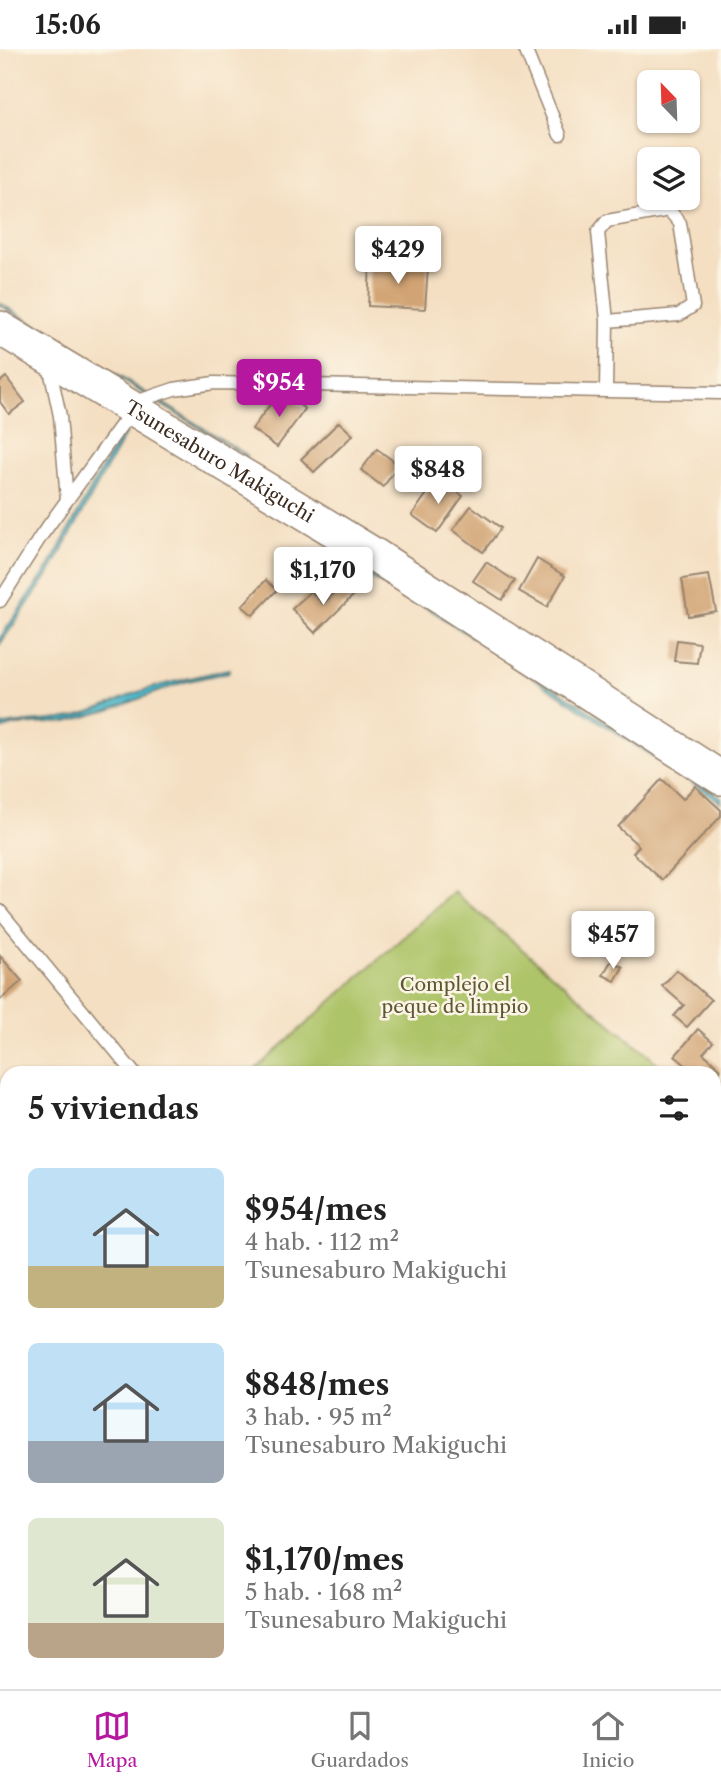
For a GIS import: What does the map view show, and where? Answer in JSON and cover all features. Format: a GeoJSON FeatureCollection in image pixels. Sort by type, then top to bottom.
{"type":"FeatureCollection","features":[{"type":"Feature","properties":{"kind":"street","name":"Tsunesaburo Makiguchi"},"geometry":{"type":"LineString","coordinates":[[0,328],[373,554],[721,778]]}},
{"type":"Feature","properties":{"kind":"lane"},"geometry":{"type":"LineString","coordinates":[[525,49],[560,135]]}},
{"type":"Feature","properties":{"kind":"lane"},"geometry":{"type":"LineString","coordinates":[[606,391],[607,321],[598,232],[600,225],[607,221],[670,211],[680,223],[694,306],[679,316],[607,321]]}},
{"type":"Feature","properties":{"kind":"lane"},"geometry":{"type":"LineString","coordinates":[[47,358],[60,416],[67,500]]}},
{"type":"Feature","properties":{"kind":"lane"},"geometry":{"type":"LineString","coordinates":[[0,601],[131,406],[174,389],[214,383],[721,393]]}},
{"type":"Feature","properties":{"kind":"lane"},"geometry":{"type":"LineString","coordinates":[[0,911],[128,1066]]}},
{"type":"Feature","properties":{"kind":"green space","name":"Complejo el peque de limpio"},"geometry":{"type":"Polygon","coordinates":[[[454,892],[661,1066],[259,1066],[454,892]]]}},
{"type":"Feature","properties":{"kind":"water"},"geometry":{"type":"Polygon","coordinates":[[[0,305],[247,455],[247,457],[0,305]]]}},
{"type":"Feature","properties":{"kind":"water"},"geometry":{"type":"Polygon","coordinates":[[[126,424],[130,425],[52,569],[0,644],[0,638],[49,567],[126,424]]]}},
{"type":"Feature","properties":{"kind":"water"},"geometry":{"type":"Polygon","coordinates":[[[363,570],[431,607],[721,797],[721,802],[431,610],[360,573],[363,570]]]}},
{"type":"Feature","properties":{"kind":"water"},"geometry":{"type":"Polygon","coordinates":[[[229,669],[229,672],[184,682],[109,710],[67,722],[16,725],[0,730],[2,726],[10,724],[77,716],[150,688],[229,669]]]}},
{"type":"Feature","properties":{"kind":"building"},"geometry":{"type":"Polygon","coordinates":[[[370,264],[428,267],[425,309],[368,306],[370,264]]]}},
{"type":"Feature","properties":{"kind":"building"},"geometry":{"type":"Polygon","coordinates":[[[6,377],[25,402],[9,414],[0,402],[0,382],[6,377]]]}},
{"type":"Feature","properties":{"kind":"building"},"geometry":{"type":"Polygon","coordinates":[[[280,391],[305,409],[277,447],[252,429],[280,391]]]}},
{"type":"Feature","properties":{"kind":"building"},"geometry":{"type":"Polygon","coordinates":[[[339,422],[353,435],[314,472],[301,459],[339,422]]]}},
{"type":"Feature","properties":{"kind":"building"},"geometry":{"type":"Polygon","coordinates":[[[377,449],[399,465],[383,487],[361,470],[377,449]]]}},
{"type":"Feature","properties":{"kind":"building"},"geometry":{"type":"Polygon","coordinates":[[[458,451],[476,465],[463,481],[445,468],[458,451]]]}},
{"type":"Feature","properties":{"kind":"building"},"geometry":{"type":"Polygon","coordinates":[[[438,478],[463,496],[437,533],[412,515],[438,478]]]}},
{"type":"Feature","properties":{"kind":"building"},"geometry":{"type":"Polygon","coordinates":[[[471,506],[501,528],[483,552],[453,530],[471,506]]]}},
{"type":"Feature","properties":{"kind":"building"},"geometry":{"type":"Polygon","coordinates":[[[537,559],[565,576],[547,607],[519,591],[537,559]]]}},
{"type":"Feature","properties":{"kind":"building"},"geometry":{"type":"Polygon","coordinates":[[[486,562],[515,581],[502,600],[473,581],[486,562]]]}},
{"type":"Feature","properties":{"kind":"building"},"geometry":{"type":"Polygon","coordinates":[[[709,575],[716,611],[688,616],[682,579],[709,575]]]}},
{"type":"Feature","properties":{"kind":"building"},"geometry":{"type":"Polygon","coordinates":[[[266,580],[277,590],[253,615],[242,606],[266,580]]]}},
{"type":"Feature","properties":{"kind":"building"},"geometry":{"type":"Polygon","coordinates":[[[347,581],[357,592],[315,633],[292,609],[311,591],[323,604],[347,581]]]}},
{"type":"Feature","properties":{"kind":"building"},"geometry":{"type":"Polygon","coordinates":[[[677,640],[700,643],[697,663],[674,661],[677,640]]]}},
{"type":"Feature","properties":{"kind":"building"},"geometry":{"type":"Polygon","coordinates":[[[662,779],[683,799],[695,786],[721,810],[721,816],[662,880],[633,853],[639,846],[618,827],[662,779]]]}},
{"type":"Feature","properties":{"kind":"building"},"geometry":{"type":"Polygon","coordinates":[[[0,956],[22,981],[0,1000],[0,956]]]}},
{"type":"Feature","properties":{"kind":"building"},"geometry":{"type":"Polygon","coordinates":[[[611,961],[623,967],[615,981],[603,975],[611,961]]]}},
{"type":"Feature","properties":{"kind":"building"},"geometry":{"type":"Polygon","coordinates":[[[677,970],[711,1000],[687,1027],[674,1016],[684,1005],[662,986],[677,970]]]}},
{"type":"Feature","properties":{"kind":"building"},"geometry":{"type":"Polygon","coordinates":[[[698,1029],[713,1042],[703,1053],[718,1066],[687,1066],[675,1056],[698,1029]]]}}]}
